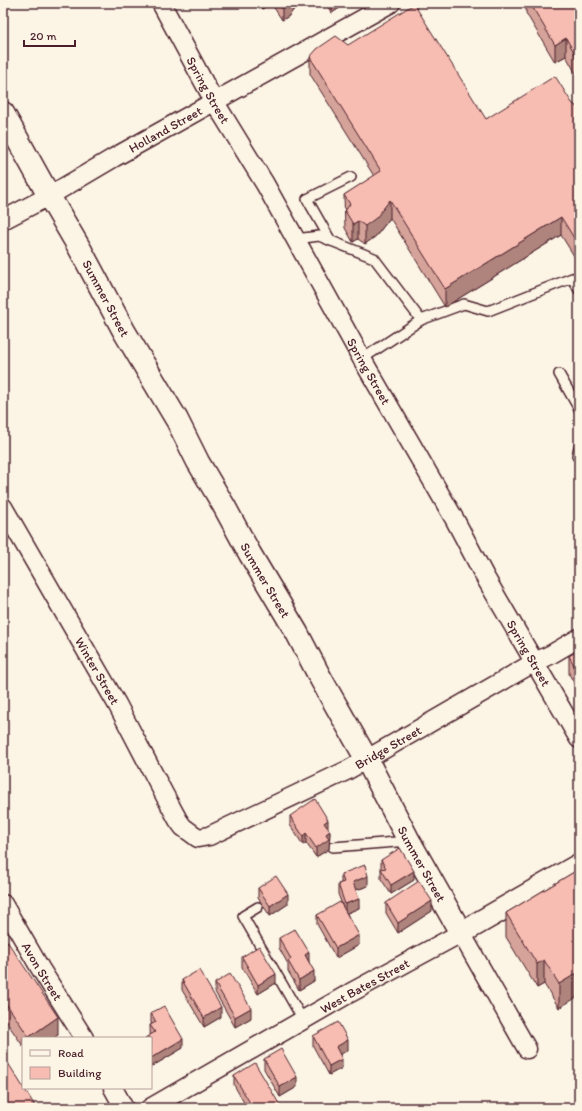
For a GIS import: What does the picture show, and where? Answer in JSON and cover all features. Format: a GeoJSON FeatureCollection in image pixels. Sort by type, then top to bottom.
{"type":"FeatureCollection","features":[{"type":"Feature","properties":{"kind":"street","name":"Spring Street"},"geometry":{"type":"LineString","coordinates":[[161,3],[214,101],[265,184],[485,577],[579,739]]}},
{"type":"Feature","properties":{"kind":"street","name":"Holland Street"},"geometry":{"type":"LineString","coordinates":[[3,220],[49,196],[214,101],[391,3]]}},
{"type":"Feature","properties":{"kind":"street","name":"Summer Street"},"geometry":{"type":"LineString","coordinates":[[3,113],[80,249],[124,331],[178,420],[198,462],[297,633],[367,760],[409,841],[527,1049]]}},
{"type":"Feature","properties":{"kind":"street","name":"Winter Street"},"geometry":{"type":"LineString","coordinates":[[3,507],[117,704],[164,794],[181,823],[191,833]]}},
{"type":"Feature","properties":{"kind":"street","name":"Bridge Street"},"geometry":{"type":"LineString","coordinates":[[191,833],[198,838],[209,836],[348,770],[579,638]]}},
{"type":"Feature","properties":{"kind":"street","name":"West Bates Street"},"geometry":{"type":"LineString","coordinates":[[150,1108],[579,865]]}},
{"type":"Feature","properties":{"kind":"street","name":"Avon Street"},"geometry":{"type":"LineString","coordinates":[[3,904],[40,968],[83,1037]]}},
{"type":"Feature","properties":{"kind":"street"},"geometry":{"type":"LineString","coordinates":[[113,1089],[124,1108]]}},
{"type":"Feature","properties":{"kind":"lane"},"geometry":{"type":"LineString","coordinates":[[331,241],[307,199],[351,176]]}},
{"type":"Feature","properties":{"kind":"lane"},"geometry":{"type":"LineString","coordinates":[[296,239],[319,236],[374,258],[421,320]]}},
{"type":"Feature","properties":{"kind":"lane"},"geometry":{"type":"LineString","coordinates":[[362,359],[421,320],[464,304],[488,311],[572,278],[579,290]]}},
{"type":"Feature","properties":{"kind":"lane"},"geometry":{"type":"LineString","coordinates":[[559,374],[579,409]]}},
{"type":"Feature","properties":{"kind":"lane"},"geometry":{"type":"LineString","coordinates":[[332,847],[409,841]]}},
{"type":"Feature","properties":{"kind":"lane"},"geometry":{"type":"LineString","coordinates":[[258,907],[242,916],[303,1020]]}},
{"type":"Feature","properties":{"kind":"building"},"geometry":{"type":"Polygon","coordinates":[[[530,3],[579,3],[579,61],[566,38],[555,45],[530,3]]]}},
{"type":"Feature","properties":{"kind":"building"},"geometry":{"type":"Polygon","coordinates":[[[414,4],[486,119],[555,76],[572,103],[579,109],[579,246],[561,217],[445,289],[390,200],[376,218],[365,226],[358,221],[353,224],[345,211],[350,204],[344,195],[381,171],[310,57],[317,49],[336,36],[348,45],[414,4]]]}},
{"type":"Feature","properties":{"kind":"building"},"geometry":{"type":"Polygon","coordinates":[[[579,650],[579,674],[569,656],[579,650]]]}},
{"type":"Feature","properties":{"kind":"building"},"geometry":{"type":"Polygon","coordinates":[[[315,799],[328,820],[324,823],[330,831],[326,834],[329,839],[316,848],[306,833],[303,836],[290,816],[315,799]]]}},
{"type":"Feature","properties":{"kind":"building"},"geometry":{"type":"Polygon","coordinates":[[[400,848],[414,871],[391,885],[381,869],[386,868],[381,860],[400,848]]]}},
{"type":"Feature","properties":{"kind":"building"},"geometry":{"type":"Polygon","coordinates":[[[365,865],[368,876],[353,882],[359,899],[345,904],[338,884],[344,882],[341,874],[365,865]]]}},
{"type":"Feature","properties":{"kind":"building"},"geometry":{"type":"Polygon","coordinates":[[[579,869],[579,972],[559,984],[544,960],[537,964],[506,913],[579,869]]]}},
{"type":"Feature","properties":{"kind":"building"},"geometry":{"type":"Polygon","coordinates":[[[276,876],[288,894],[270,906],[258,888],[276,876]]]}},
{"type":"Feature","properties":{"kind":"building"},"geometry":{"type":"Polygon","coordinates":[[[419,881],[432,901],[398,923],[386,903],[419,881]]]}},
{"type":"Feature","properties":{"kind":"building"},"geometry":{"type":"Polygon","coordinates":[[[340,902],[359,935],[336,948],[317,915],[340,902]]]}},
{"type":"Feature","properties":{"kind":"building"},"geometry":{"type":"Polygon","coordinates":[[[295,929],[309,952],[305,955],[314,971],[299,980],[288,961],[291,959],[279,938],[295,929]]]}},
{"type":"Feature","properties":{"kind":"building"},"geometry":{"type":"Polygon","coordinates":[[[3,935],[58,1017],[29,1037],[3,999],[3,935]]]}},
{"type":"Feature","properties":{"kind":"building"},"geometry":{"type":"Polygon","coordinates":[[[259,946],[276,974],[258,985],[242,957],[259,946]]]}},
{"type":"Feature","properties":{"kind":"building"},"geometry":{"type":"Polygon","coordinates":[[[199,970],[221,1007],[204,1018],[182,980],[199,970]]]}},
{"type":"Feature","properties":{"kind":"building"},"geometry":{"type":"Polygon","coordinates":[[[230,974],[251,1008],[235,1017],[215,983],[230,974]]]}},
{"type":"Feature","properties":{"kind":"building"},"geometry":{"type":"Polygon","coordinates":[[[164,1006],[183,1039],[152,1057],[152,1037],[147,1037],[155,1032],[150,1025],[156,1022],[151,1013],[164,1006]]]}},
{"type":"Feature","properties":{"kind":"building"},"geometry":{"type":"Polygon","coordinates":[[[338,1022],[348,1040],[336,1047],[342,1059],[329,1066],[313,1036],[338,1022]]]}},
{"type":"Feature","properties":{"kind":"building"},"geometry":{"type":"Polygon","coordinates":[[[281,1049],[297,1077],[280,1087],[264,1059],[281,1049]]]}},
{"type":"Feature","properties":{"kind":"building"},"geometry":{"type":"Polygon","coordinates":[[[3,1055],[22,1085],[22,1089],[25,1089],[35,1106],[33,1108],[3,1108],[3,1055]]]}},
{"type":"Feature","properties":{"kind":"building"},"geometry":{"type":"Polygon","coordinates":[[[255,1063],[281,1107],[253,1108],[234,1076],[255,1063]]]}}]}
